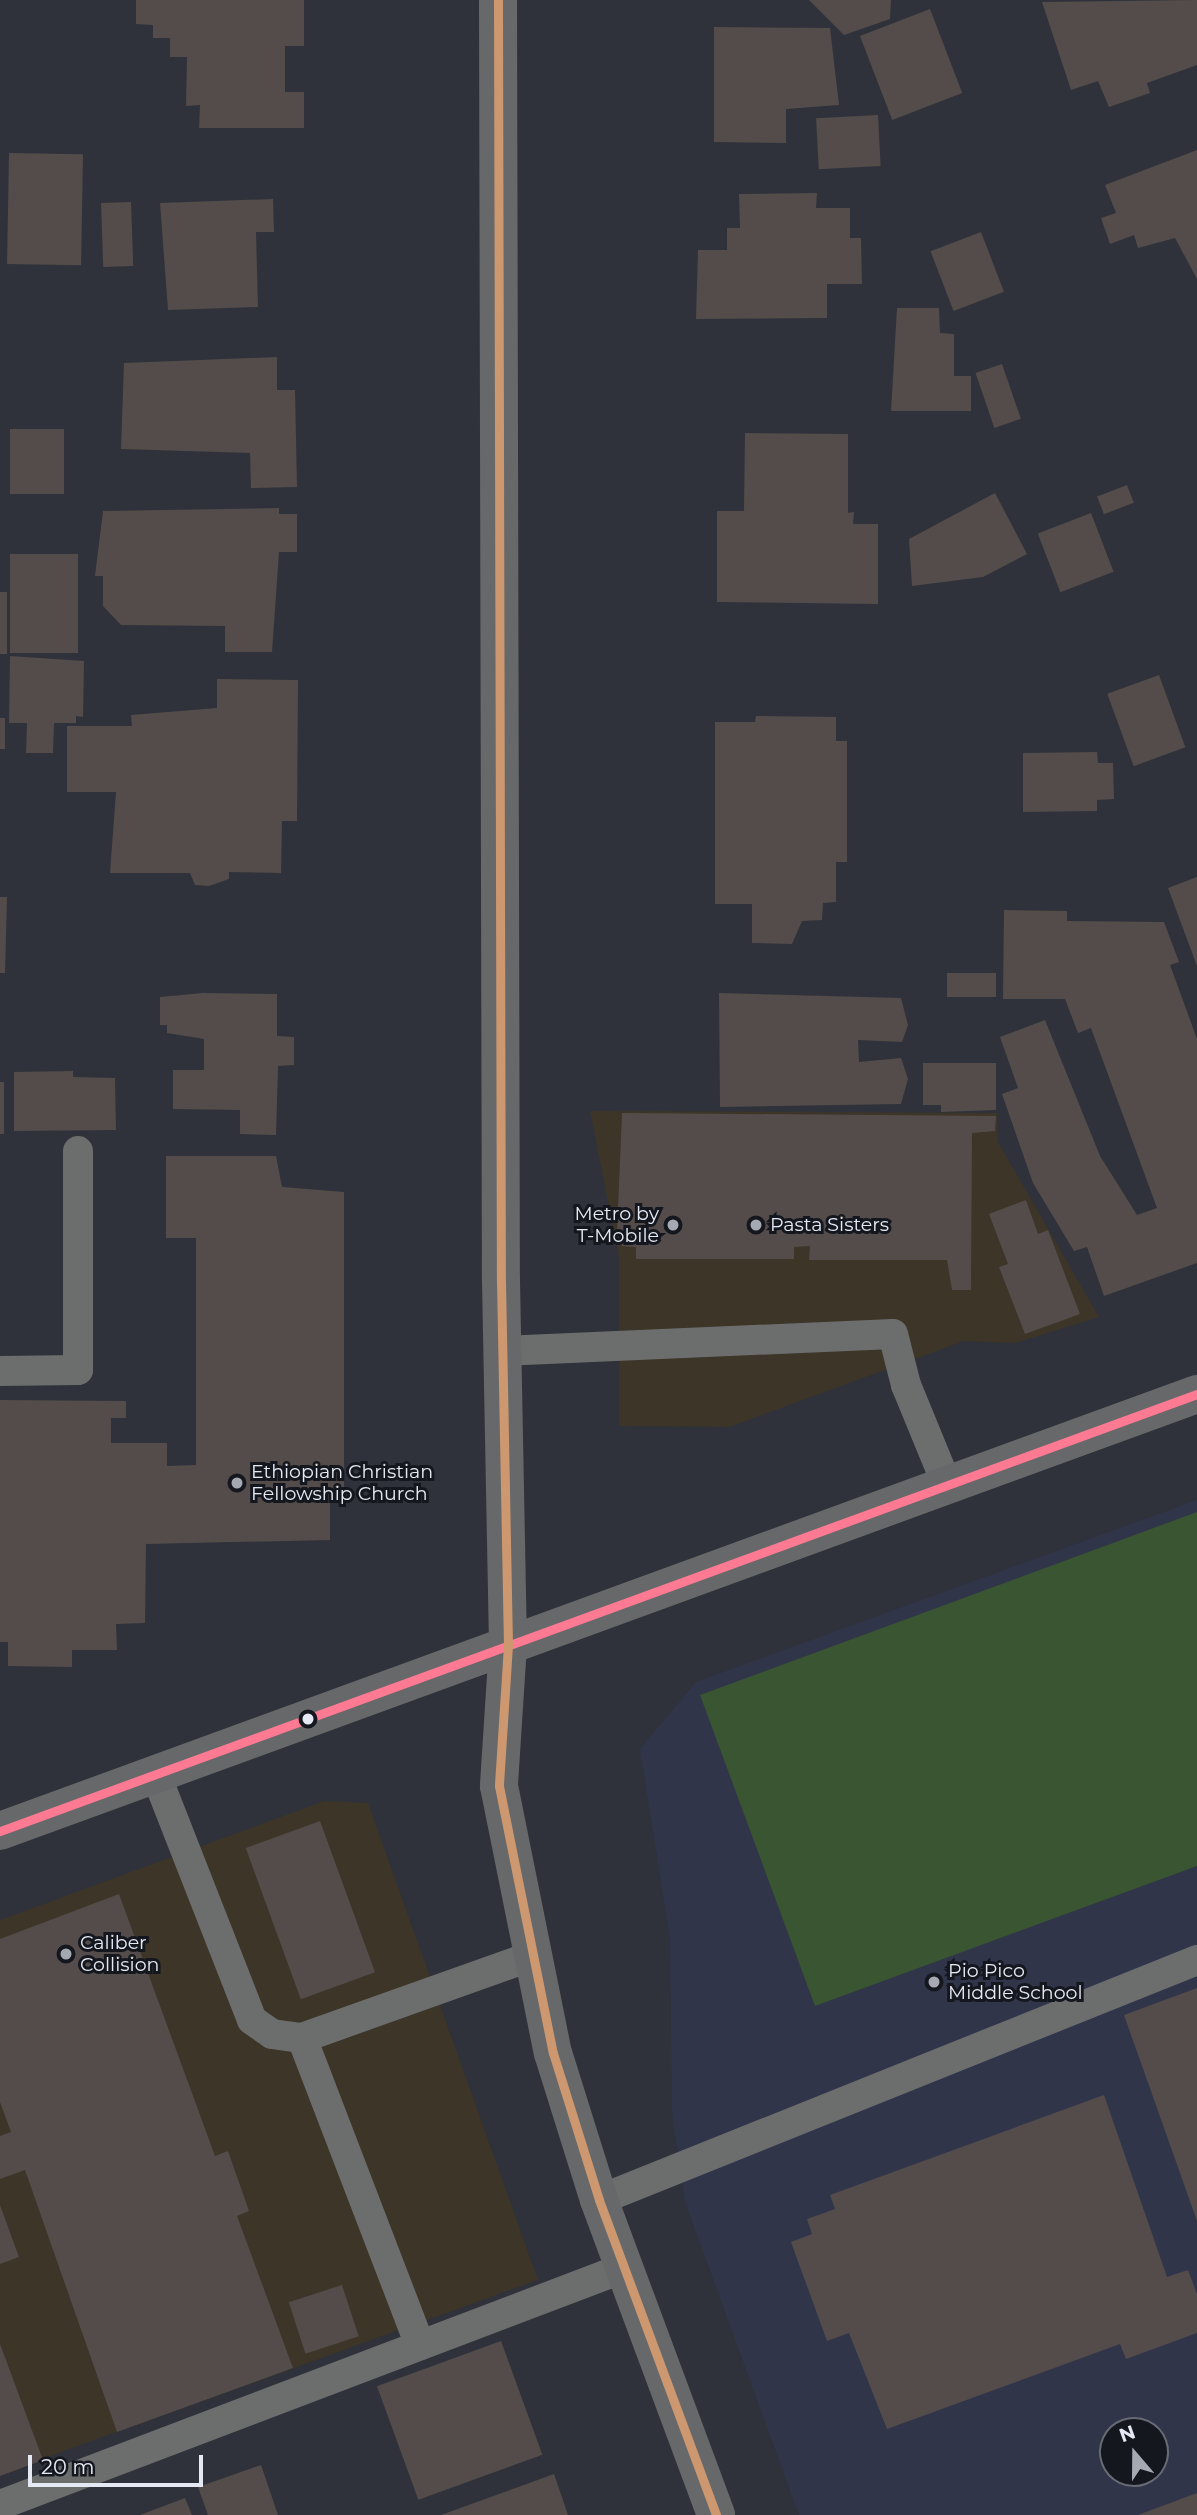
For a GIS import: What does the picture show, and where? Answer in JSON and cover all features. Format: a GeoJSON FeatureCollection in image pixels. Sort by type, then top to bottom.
{"type":"FeatureCollection","features":[{"type":"Feature","properties":{"kind":"main road"},"geometry":{"type":"LineString","coordinates":[[498,0],[502,1351],[508,1645],[499,1786],[530,1957],[599,2200],[716,2515]]}},
{"type":"Feature","properties":{"kind":"main road"},"geometry":{"type":"LineString","coordinates":[[0,1831],[1197,1394]]}},
{"type":"Feature","properties":{"kind":"lane"},"geometry":{"type":"LineString","coordinates":[[0,1371],[78,1370],[78,1151]]}},
{"type":"Feature","properties":{"kind":"lane"},"geometry":{"type":"LineString","coordinates":[[502,1351],[893,1334],[906,1385],[947,1485]]}},
{"type":"Feature","properties":{"kind":"lane"},"geometry":{"type":"LineString","coordinates":[[156,1776],[252,2020],[272,2034],[302,2038],[530,1957]]}},
{"type":"Feature","properties":{"kind":"lane"},"geometry":{"type":"LineString","coordinates":[[599,2200],[1197,1960]]}},
{"type":"Feature","properties":{"kind":"lane"},"geometry":{"type":"LineString","coordinates":[[302,2038],[420,2346]]}},
{"type":"Feature","properties":{"kind":"lane"},"geometry":{"type":"LineString","coordinates":[[0,2505],[624,2268]]}},
{"type":"Feature","properties":{"kind":"shaded area"},"geometry":{"type":"Polygon","coordinates":[[[590,1111],[997,1113],[998,1142],[1099,1317],[1015,1343],[964,1341],[729,1427],[619,1426],[619,1257],[590,1111]]]}},
{"type":"Feature","properties":{"kind":"shaded area","name":"Pio Pico Middle School"},"geometry":{"type":"Polygon","coordinates":[[[1197,1500],[1197,2515],[799,2515],[685,2202],[672,2112],[670,1938],[640,1749],[696,1682],[1197,1500]]]}},
{"type":"Feature","properties":{"kind":"shaded area"},"geometry":{"type":"Polygon","coordinates":[[[324,1801],[368,1803],[538,2280],[0,2474],[0,1920],[324,1801]]]}},
{"type":"Feature","properties":{"kind":"green space"},"geometry":{"type":"Polygon","coordinates":[[[1197,1512],[1197,1866],[815,2006],[700,1695],[1197,1512]]]}},
{"type":"Feature","properties":{"kind":"building"},"geometry":{"type":"Polygon","coordinates":[[[136,0],[304,0],[304,46],[285,46],[285,92],[304,92],[304,128],[199,128],[200,105],[186,106],[187,57],[170,57],[170,38],[153,38],[153,25],[136,24],[136,0]]]}},
{"type":"Feature","properties":{"kind":"building"},"geometry":{"type":"Polygon","coordinates":[[[809,0],[891,0],[890,19],[844,35],[809,0]]]}},
{"type":"Feature","properties":{"kind":"building"},"geometry":{"type":"Polygon","coordinates":[[[1197,0],[1197,65],[1147,83],[1150,93],[1109,107],[1098,81],[1071,90],[1042,2],[1197,0]]]}},
{"type":"Feature","properties":{"kind":"building"},"geometry":{"type":"Polygon","coordinates":[[[930,9],[962,93],[892,120],[860,36],[930,9]]]}},
{"type":"Feature","properties":{"kind":"building"},"geometry":{"type":"Polygon","coordinates":[[[714,27],[830,28],[839,105],[786,109],[786,143],[714,142],[714,27]]]}},
{"type":"Feature","properties":{"kind":"building"},"geometry":{"type":"Polygon","coordinates":[[[878,115],[881,166],[819,169],[816,118],[878,115]]]}},
{"type":"Feature","properties":{"kind":"building"},"geometry":{"type":"Polygon","coordinates":[[[1197,150],[1197,279],[1175,238],[1138,248],[1134,235],[1110,244],[1101,218],[1116,213],[1105,185],[1197,150]]]}},
{"type":"Feature","properties":{"kind":"building"},"geometry":{"type":"Polygon","coordinates":[[[9,153],[83,154],[81,265],[7,264],[9,153]]]}},
{"type":"Feature","properties":{"kind":"building"},"geometry":{"type":"Polygon","coordinates":[[[817,193],[816,208],[850,208],[850,238],[861,238],[862,284],[827,284],[827,318],[696,319],[698,250],[727,250],[727,228],[740,228],[739,194],[817,193]]]}},
{"type":"Feature","properties":{"kind":"building"},"geometry":{"type":"Polygon","coordinates":[[[273,199],[274,232],[256,232],[258,307],[168,310],[160,203],[273,199]]]}},
{"type":"Feature","properties":{"kind":"building"},"geometry":{"type":"Polygon","coordinates":[[[131,202],[133,266],[103,267],[101,203],[131,202]]]}},
{"type":"Feature","properties":{"kind":"building"},"geometry":{"type":"Polygon","coordinates":[[[981,232],[1004,292],[954,311],[931,251],[981,232]]]}},
{"type":"Feature","properties":{"kind":"building"},"geometry":{"type":"Polygon","coordinates":[[[897,308],[939,308],[940,333],[954,334],[954,376],[971,376],[971,411],[891,411],[897,308]]]}},
{"type":"Feature","properties":{"kind":"building"},"geometry":{"type":"Polygon","coordinates":[[[277,357],[277,390],[295,390],[297,487],[251,488],[250,453],[121,449],[124,363],[277,357]]]}},
{"type":"Feature","properties":{"kind":"building"},"geometry":{"type":"Polygon","coordinates":[[[1002,364],[1021,419],[994,428],[976,373],[1002,364]]]}},
{"type":"Feature","properties":{"kind":"building"},"geometry":{"type":"Polygon","coordinates":[[[10,429],[64,429],[64,494],[10,494],[10,429]]]}},
{"type":"Feature","properties":{"kind":"building"},"geometry":{"type":"Polygon","coordinates":[[[745,433],[848,434],[848,513],[854,512],[853,524],[878,524],[878,604],[717,602],[717,511],[744,511],[745,433]]]}},
{"type":"Feature","properties":{"kind":"building"},"geometry":{"type":"Polygon","coordinates":[[[1127,485],[1134,503],[1104,514],[1097,496],[1127,485]]]}},
{"type":"Feature","properties":{"kind":"building"},"geometry":{"type":"Polygon","coordinates":[[[995,493],[1027,554],[983,577],[912,586],[909,539],[995,493]]]}},
{"type":"Feature","properties":{"kind":"building"},"geometry":{"type":"Polygon","coordinates":[[[279,508],[279,514],[297,514],[297,552],[279,552],[272,652],[225,652],[225,626],[121,625],[103,606],[103,576],[95,576],[103,511],[279,508]]]}},
{"type":"Feature","properties":{"kind":"building"},"geometry":{"type":"Polygon","coordinates":[[[1091,513],[1114,572],[1060,592],[1038,533],[1091,513]]]}},
{"type":"Feature","properties":{"kind":"building"},"geometry":{"type":"Polygon","coordinates":[[[10,554],[78,554],[78,653],[10,653],[10,554]]]}},
{"type":"Feature","properties":{"kind":"building"},"geometry":{"type":"Polygon","coordinates":[[[0,592],[7,592],[7,654],[0,654],[0,592]]]}},
{"type":"Feature","properties":{"kind":"building"},"geometry":{"type":"Polygon","coordinates":[[[10,656],[84,661],[83,717],[76,716],[76,723],[54,723],[53,753],[26,753],[27,723],[9,723],[10,656]]]}},
{"type":"Feature","properties":{"kind":"building"},"geometry":{"type":"Polygon","coordinates":[[[1159,675],[1185,747],[1134,766],[1107,694],[1159,675]]]}},
{"type":"Feature","properties":{"kind":"building"},"geometry":{"type":"Polygon","coordinates":[[[217,679],[298,680],[297,821],[282,821],[281,873],[229,872],[229,879],[209,886],[195,885],[190,873],[110,873],[116,792],[67,792],[67,726],[132,726],[131,715],[217,708],[217,679]]]}},
{"type":"Feature","properties":{"kind":"building"},"geometry":{"type":"Polygon","coordinates":[[[756,716],[836,717],[836,741],[847,741],[847,862],[836,862],[836,902],[823,903],[822,920],[802,921],[792,944],[752,943],[752,904],[715,904],[715,722],[755,722],[756,716]]]}},
{"type":"Feature","properties":{"kind":"building"},"geometry":{"type":"Polygon","coordinates":[[[0,718],[5,718],[5,749],[0,749],[0,718]]]}},
{"type":"Feature","properties":{"kind":"building"},"geometry":{"type":"Polygon","coordinates":[[[1097,752],[1098,763],[1113,763],[1114,799],[1097,800],[1097,811],[1023,812],[1023,753],[1097,752]]]}},
{"type":"Feature","properties":{"kind":"building"},"geometry":{"type":"Polygon","coordinates":[[[1197,877],[1197,966],[1168,888],[1197,877]]]}},
{"type":"Feature","properties":{"kind":"building"},"geometry":{"type":"Polygon","coordinates":[[[0,897],[7,897],[5,973],[0,973],[0,897]]]}},
{"type":"Feature","properties":{"kind":"building"},"geometry":{"type":"Polygon","coordinates":[[[1004,910],[1067,911],[1067,921],[1164,922],[1179,962],[1170,965],[1197,1039],[1197,1263],[1104,1296],[1087,1247],[1074,1251],[1033,1183],[1002,1094],[1018,1088],[1000,1037],[1045,1020],[1100,1156],[1137,1215],[1157,1208],[1091,1028],[1078,1033],[1065,999],[1003,999],[1004,910]]]}},
{"type":"Feature","properties":{"kind":"building"},"geometry":{"type":"Polygon","coordinates":[[[947,973],[996,973],[996,997],[947,997],[947,973]]]}},
{"type":"Feature","properties":{"kind":"building"},"geometry":{"type":"Polygon","coordinates":[[[203,993],[277,994],[277,1036],[294,1037],[294,1065],[278,1066],[276,1135],[240,1134],[240,1110],[173,1109],[173,1070],[204,1070],[204,1039],[167,1033],[167,1025],[160,1025],[160,997],[203,993]]]}},
{"type":"Feature","properties":{"kind":"building"},"geometry":{"type":"Polygon","coordinates":[[[719,993],[901,998],[908,1025],[902,1042],[858,1040],[859,1062],[901,1058],[908,1079],[901,1104],[720,1107],[719,993]]]}},
{"type":"Feature","properties":{"kind":"building"},"geometry":{"type":"Polygon","coordinates":[[[923,1063],[996,1063],[996,1110],[941,1112],[941,1105],[923,1105],[923,1063]]]}},
{"type":"Feature","properties":{"kind":"building"},"geometry":{"type":"Polygon","coordinates":[[[73,1071],[73,1077],[115,1078],[116,1130],[14,1131],[14,1072],[73,1071]]]}},
{"type":"Feature","properties":{"kind":"building"},"geometry":{"type":"Polygon","coordinates":[[[0,1082],[4,1082],[4,1134],[0,1134],[0,1082]]]}},
{"type":"Feature","properties":{"kind":"building"},"geometry":{"type":"Polygon","coordinates":[[[622,1113],[996,1116],[995,1131],[972,1133],[971,1290],[952,1290],[947,1260],[809,1260],[810,1246],[794,1247],[794,1259],[636,1259],[636,1247],[622,1246],[617,1232],[622,1113]]]}},
{"type":"Feature","properties":{"kind":"building"},"geometry":{"type":"Polygon","coordinates":[[[166,1156],[276,1156],[282,1187],[344,1192],[344,1492],[330,1502],[330,1540],[146,1544],[145,1623],[116,1624],[117,1650],[72,1650],[72,1667],[8,1666],[8,1642],[0,1642],[0,1400],[126,1401],[126,1418],[111,1418],[111,1443],[167,1443],[167,1466],[196,1465],[196,1238],[166,1238],[166,1156]]]}},
{"type":"Feature","properties":{"kind":"building"},"geometry":{"type":"Polygon","coordinates":[[[1026,1200],[1038,1234],[1048,1230],[1080,1314],[1025,1334],[999,1267],[1008,1264],[989,1214],[1026,1200]]]}},
{"type":"Feature","properties":{"kind":"building"},"geometry":{"type":"Polygon","coordinates":[[[320,1821],[375,1972],[301,1999],[246,1848],[320,1821]]]}},
{"type":"Feature","properties":{"kind":"building"},"geometry":{"type":"Polygon","coordinates":[[[119,1894],[215,2156],[228,2151],[249,2211],[237,2216],[293,2368],[117,2432],[25,2170],[0,2179],[0,2136],[11,2132],[0,2102],[0,1939],[119,1894]]]}},
{"type":"Feature","properties":{"kind":"building"},"geometry":{"type":"Polygon","coordinates":[[[1197,1988],[1197,2221],[1124,2015],[1197,1988]]]}},
{"type":"Feature","properties":{"kind":"building"},"geometry":{"type":"Polygon","coordinates":[[[1104,2095],[1167,2277],[1188,2270],[1197,2294],[1197,2333],[1126,2359],[1120,2344],[887,2429],[849,2333],[827,2341],[791,2242],[812,2234],[807,2219],[835,2209],[830,2195],[1104,2095]]]}},
{"type":"Feature","properties":{"kind":"building"},"geometry":{"type":"Polygon","coordinates":[[[0,2205],[19,2257],[0,2264],[0,2205]]]}},
{"type":"Feature","properties":{"kind":"building"},"geometry":{"type":"Polygon","coordinates":[[[342,2285],[359,2336],[305,2354],[289,2302],[342,2285]]]}},
{"type":"Feature","properties":{"kind":"building"},"geometry":{"type":"Polygon","coordinates":[[[501,2341],[542,2455],[418,2500],[377,2386],[501,2341]]]}},
{"type":"Feature","properties":{"kind":"building"},"geometry":{"type":"Polygon","coordinates":[[[0,2344],[43,2460],[0,2476],[0,2344]]]}},
{"type":"Feature","properties":{"kind":"building"},"geometry":{"type":"Polygon","coordinates":[[[261,2465],[278,2515],[208,2515],[198,2487],[261,2465]]]}},
{"type":"Feature","properties":{"kind":"building"},"geometry":{"type":"Polygon","coordinates":[[[554,2474],[568,2515],[441,2515],[554,2474]]]}},
{"type":"Feature","properties":{"kind":"building"},"geometry":{"type":"Polygon","coordinates":[[[1197,2493],[1197,2515],[1138,2515],[1197,2493]]]}},
{"type":"Feature","properties":{"kind":"building"},"geometry":{"type":"Polygon","coordinates":[[[185,2498],[192,2515],[140,2515],[185,2498]]]}},
{"type":"Feature","properties":{"kind":"transit line"},"geometry":{"type":"LineString","coordinates":[[498,0],[501,1281],[508,1645],[499,1786],[553,2053],[599,2200],[716,2515]]}},
{"type":"Feature","properties":{"kind":"transit line"},"geometry":{"type":"LineString","coordinates":[[0,1831],[1197,1394]]}},
{"type":"Feature","properties":{"kind":"place","name":"Metro by T-Mobile"},"geometry":{"type":"Point","coordinates":[673,1225]}},
{"type":"Feature","properties":{"kind":"place","name":"Pasta Sisters"},"geometry":{"type":"Point","coordinates":[756,1225]}},
{"type":"Feature","properties":{"kind":"place","name":"Ethiopian Christian Fellowship Church"},"geometry":{"type":"Point","coordinates":[237,1483]}},
{"type":"Feature","properties":{"kind":"place","name":"Caliber Collision"},"geometry":{"type":"Point","coordinates":[66,1954]}},
{"type":"Feature","properties":{"kind":"place","name":"Pio Pico Middle School"},"geometry":{"type":"Point","coordinates":[934,1982]}}]}
